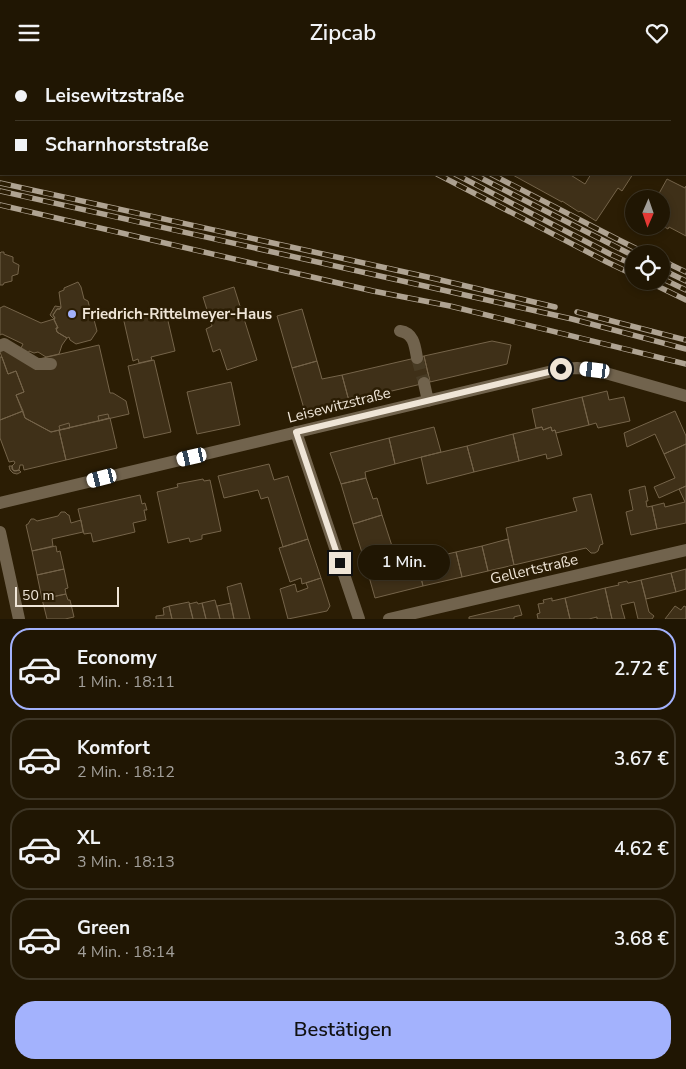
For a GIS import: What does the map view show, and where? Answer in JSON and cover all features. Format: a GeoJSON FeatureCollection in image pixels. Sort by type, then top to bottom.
{"type":"FeatureCollection","features":[{"type":"Feature","properties":{"kind":"street"},"geometry":{"type":"LineString","coordinates":[[400,331],[404,331],[413,340],[417,358]]}},
{"type":"Feature","properties":{"kind":"street"},"geometry":{"type":"LineString","coordinates":[[0,346],[4,344],[37,365],[50,364]]}},
{"type":"Feature","properties":{"kind":"street","name":"Leisewitzstraße"},"geometry":{"type":"LineString","coordinates":[[0,503],[561,369],[595,370],[686,396]]}},
{"type":"Feature","properties":{"kind":"street"},"geometry":{"type":"LineString","coordinates":[[424,383],[428,401]]}},
{"type":"Feature","properties":{"kind":"street"},"geometry":{"type":"LineString","coordinates":[[296,432],[359,619]]}},
{"type":"Feature","properties":{"kind":"street"},"geometry":{"type":"LineString","coordinates":[[0,532],[19,619]]}},
{"type":"Feature","properties":{"kind":"street","name":"Gellertstraße"},"geometry":{"type":"LineString","coordinates":[[389,619],[686,550]]}},
{"type":"Feature","properties":{"kind":"building"},"geometry":{"type":"Polygon","coordinates":[[[513,175],[571,175],[585,184],[590,175],[632,175],[622,191],[618,188],[596,221],[513,175]]]}},
{"type":"Feature","properties":{"kind":"building"},"geometry":{"type":"Polygon","coordinates":[[[667,179],[685,188],[686,186],[686,236],[670,228],[670,190],[661,190],[667,179]]]}},
{"type":"Feature","properties":{"kind":"building"},"geometry":{"type":"Polygon","coordinates":[[[1,252],[13,257],[13,262],[19,265],[18,274],[12,276],[12,281],[3,285],[0,285],[1,252]]]}},
{"type":"Feature","properties":{"kind":"building","name":"Friedrich-Rittelmeyer-Haus"},"geometry":{"type":"Polygon","coordinates":[[[78,282],[84,299],[88,301],[90,309],[88,312],[93,316],[97,331],[91,340],[76,344],[69,337],[67,338],[57,332],[56,328],[58,328],[53,315],[61,307],[59,292],[78,282]]]}},
{"type":"Feature","properties":{"kind":"building"},"geometry":{"type":"Polygon","coordinates":[[[234,287],[257,360],[227,370],[220,349],[213,352],[206,329],[212,326],[203,297],[234,287]]]}},
{"type":"Feature","properties":{"kind":"building"},"geometry":{"type":"Polygon","coordinates":[[[4,306],[41,323],[54,319],[58,328],[56,328],[57,332],[67,338],[59,354],[46,357],[38,352],[29,351],[28,354],[20,350],[23,344],[2,334],[0,335],[0,308],[4,306]]]}},
{"type":"Feature","properties":{"kind":"building"},"geometry":{"type":"Polygon","coordinates":[[[55,306],[61,307],[53,315],[54,319],[50,315],[55,306]]]}},
{"type":"Feature","properties":{"kind":"building"},"geometry":{"type":"Polygon","coordinates":[[[165,308],[175,351],[151,357],[152,360],[139,363],[138,359],[133,361],[123,317],[165,308]]]}},
{"type":"Feature","properties":{"kind":"building"},"geometry":{"type":"Polygon","coordinates":[[[302,309],[317,361],[292,368],[277,316],[302,309]]]}},
{"type":"Feature","properties":{"kind":"building"},"geometry":{"type":"Polygon","coordinates":[[[492,341],[511,345],[507,364],[430,382],[424,356],[492,341]]]}},
{"type":"Feature","properties":{"kind":"building"},"geometry":{"type":"Polygon","coordinates":[[[0,343],[39,359],[99,345],[110,393],[126,401],[129,414],[51,432],[25,418],[16,395],[24,392],[16,371],[8,374],[0,352],[0,343]]]}},
{"type":"Feature","properties":{"kind":"building"},"geometry":{"type":"Polygon","coordinates":[[[424,356],[430,382],[349,401],[342,375],[424,356]]]}},
{"type":"Feature","properties":{"kind":"building"},"geometry":{"type":"Polygon","coordinates":[[[0,357],[2,357],[8,374],[16,371],[24,392],[16,395],[23,411],[0,420],[0,357]]]}},
{"type":"Feature","properties":{"kind":"building"},"geometry":{"type":"Polygon","coordinates":[[[154,360],[171,432],[144,438],[128,366],[154,360]]]}},
{"type":"Feature","properties":{"kind":"building"},"geometry":{"type":"Polygon","coordinates":[[[317,361],[322,379],[342,375],[349,401],[305,412],[292,368],[317,361]]]}},
{"type":"Feature","properties":{"kind":"building"},"geometry":{"type":"Polygon","coordinates":[[[231,382],[240,425],[197,434],[187,392],[231,382]]]}},
{"type":"Feature","properties":{"kind":"building"},"geometry":{"type":"Polygon","coordinates":[[[607,391],[609,400],[624,397],[630,421],[598,428],[596,423],[589,425],[582,397],[607,391]]]}},
{"type":"Feature","properties":{"kind":"building"},"geometry":{"type":"Polygon","coordinates":[[[582,397],[589,425],[556,433],[555,430],[552,431],[551,427],[543,430],[542,427],[536,428],[532,409],[582,397]]]}},
{"type":"Feature","properties":{"kind":"building"},"geometry":{"type":"Polygon","coordinates":[[[23,411],[25,418],[51,432],[59,430],[66,460],[24,470],[23,465],[20,465],[19,470],[13,470],[12,466],[15,463],[14,461],[9,462],[0,438],[0,420],[23,411]]]}},
{"type":"Feature","properties":{"kind":"building"},"geometry":{"type":"Polygon","coordinates":[[[675,411],[686,436],[686,444],[664,454],[655,434],[627,447],[624,433],[675,411]]]}},
{"type":"Feature","properties":{"kind":"building"},"geometry":{"type":"Polygon","coordinates":[[[108,414],[109,418],[99,421],[98,416],[108,414]]]}},
{"type":"Feature","properties":{"kind":"building"},"geometry":{"type":"Polygon","coordinates":[[[110,418],[117,448],[66,460],[59,430],[110,418]]]}},
{"type":"Feature","properties":{"kind":"building"},"geometry":{"type":"Polygon","coordinates":[[[69,423],[70,428],[60,430],[59,426],[69,423]]]}},
{"type":"Feature","properties":{"kind":"building"},"geometry":{"type":"Polygon","coordinates":[[[434,427],[441,452],[395,464],[389,438],[434,427]]]}},
{"type":"Feature","properties":{"kind":"building"},"geometry":{"type":"Polygon","coordinates":[[[542,427],[543,430],[551,427],[552,431],[555,430],[562,455],[547,459],[546,454],[519,461],[513,434],[542,427]]]}},
{"type":"Feature","properties":{"kind":"building"},"geometry":{"type":"Polygon","coordinates":[[[513,434],[519,461],[474,472],[467,446],[513,434]]]}},
{"type":"Feature","properties":{"kind":"building"},"geometry":{"type":"Polygon","coordinates":[[[389,438],[395,464],[365,472],[366,478],[341,484],[330,453],[389,438]]]}},
{"type":"Feature","properties":{"kind":"building"},"geometry":{"type":"Polygon","coordinates":[[[686,444],[686,486],[659,498],[654,487],[675,478],[664,454],[686,444]]]}},
{"type":"Feature","properties":{"kind":"building"},"geometry":{"type":"Polygon","coordinates":[[[467,446],[474,472],[427,484],[421,457],[467,446]]]}},
{"type":"Feature","properties":{"kind":"building"},"geometry":{"type":"Polygon","coordinates":[[[269,464],[274,480],[288,476],[308,539],[283,547],[268,497],[261,499],[258,490],[224,498],[218,476],[269,464]]]}},
{"type":"Feature","properties":{"kind":"building"},"geometry":{"type":"Polygon","coordinates":[[[9,466],[12,466],[14,471],[19,470],[21,472],[13,473],[9,466]]]}},
{"type":"Feature","properties":{"kind":"building"},"geometry":{"type":"Polygon","coordinates":[[[366,478],[373,499],[377,498],[382,515],[353,524],[341,484],[366,478]]]}},
{"type":"Feature","properties":{"kind":"building"},"geometry":{"type":"Polygon","coordinates":[[[203,479],[204,481],[210,480],[221,531],[202,535],[202,539],[190,542],[189,538],[168,543],[157,492],[178,487],[177,484],[203,479]]]}},
{"type":"Feature","properties":{"kind":"building"},"geometry":{"type":"Polygon","coordinates":[[[645,486],[648,501],[646,501],[647,507],[652,506],[657,529],[631,535],[626,512],[633,510],[629,490],[645,486]]]}},
{"type":"Feature","properties":{"kind":"building"},"geometry":{"type":"Polygon","coordinates":[[[686,486],[686,523],[657,529],[652,506],[664,503],[665,507],[685,502],[679,489],[686,486]]]}},
{"type":"Feature","properties":{"kind":"building"},"geometry":{"type":"Polygon","coordinates":[[[591,494],[603,544],[600,545],[598,551],[591,553],[586,548],[514,565],[506,528],[577,511],[573,498],[591,494]]]}},
{"type":"Feature","properties":{"kind":"building"},"geometry":{"type":"Polygon","coordinates":[[[140,495],[142,504],[145,503],[147,510],[144,510],[146,520],[133,523],[135,532],[93,542],[91,533],[84,534],[78,509],[140,495]]]}},
{"type":"Feature","properties":{"kind":"building"},"geometry":{"type":"Polygon","coordinates":[[[61,512],[69,515],[71,523],[81,520],[83,532],[52,539],[53,546],[32,551],[26,525],[31,519],[37,521],[58,516],[61,512]]]}},
{"type":"Feature","properties":{"kind":"building"},"geometry":{"type":"Polygon","coordinates":[[[382,515],[392,546],[386,548],[388,553],[364,559],[353,524],[382,515]]]}},
{"type":"Feature","properties":{"kind":"building"},"geometry":{"type":"Polygon","coordinates":[[[308,539],[321,578],[302,584],[301,578],[290,582],[279,548],[308,539]]]}},
{"type":"Feature","properties":{"kind":"building"},"geometry":{"type":"Polygon","coordinates":[[[508,539],[514,565],[488,571],[482,546],[508,539]]]}},
{"type":"Feature","properties":{"kind":"building"},"geometry":{"type":"Polygon","coordinates":[[[56,546],[57,552],[60,551],[64,569],[37,575],[32,551],[56,546]]]}},
{"type":"Feature","properties":{"kind":"building"},"geometry":{"type":"Polygon","coordinates":[[[482,546],[488,571],[462,577],[456,552],[482,546]]]}},
{"type":"Feature","properties":{"kind":"building"},"geometry":{"type":"Polygon","coordinates":[[[456,552],[462,577],[423,586],[417,561],[456,552]]]}},
{"type":"Feature","properties":{"kind":"building"},"geometry":{"type":"Polygon","coordinates":[[[388,553],[393,571],[418,565],[423,586],[375,598],[364,559],[388,553]]]}},
{"type":"Feature","properties":{"kind":"building"},"geometry":{"type":"Polygon","coordinates":[[[64,569],[68,588],[65,589],[66,594],[42,599],[37,575],[64,569]]]}},
{"type":"Feature","properties":{"kind":"building"},"geometry":{"type":"Polygon","coordinates":[[[686,569],[686,589],[676,592],[671,573],[686,569]]]}},
{"type":"Feature","properties":{"kind":"building"},"geometry":{"type":"Polygon","coordinates":[[[671,573],[676,592],[646,599],[641,580],[671,573]]]}},
{"type":"Feature","properties":{"kind":"building"},"geometry":{"type":"Polygon","coordinates":[[[321,578],[330,606],[327,611],[288,619],[280,589],[295,584],[297,592],[308,588],[306,583],[321,578]]]}},
{"type":"Feature","properties":{"kind":"building"},"geometry":{"type":"Polygon","coordinates":[[[641,580],[649,612],[654,616],[652,619],[638,619],[634,602],[621,605],[625,619],[612,619],[605,588],[627,581],[628,583],[641,580]]]}},
{"type":"Feature","properties":{"kind":"building"},"geometry":{"type":"Polygon","coordinates":[[[241,583],[250,619],[234,619],[227,587],[241,583]]]}},
{"type":"Feature","properties":{"kind":"building"},"geometry":{"type":"Polygon","coordinates":[[[605,588],[612,619],[597,619],[597,617],[570,619],[565,598],[605,588]]]}},
{"type":"Feature","properties":{"kind":"building"},"geometry":{"type":"Polygon","coordinates":[[[66,594],[68,600],[70,600],[74,617],[47,619],[42,599],[66,594]]]}},
{"type":"Feature","properties":{"kind":"building"},"geometry":{"type":"Polygon","coordinates":[[[552,598],[552,601],[565,598],[570,619],[538,619],[537,614],[540,613],[538,604],[544,603],[543,600],[552,598]]]}},
{"type":"Feature","properties":{"kind":"building"},"geometry":{"type":"Polygon","coordinates":[[[215,600],[220,619],[206,619],[202,603],[215,600]]]}},
{"type":"Feature","properties":{"kind":"building"},"geometry":{"type":"Polygon","coordinates":[[[189,602],[193,619],[172,619],[169,606],[189,602]]]}},
{"type":"Feature","properties":{"kind":"building"},"geometry":{"type":"Polygon","coordinates":[[[197,602],[198,604],[202,603],[206,619],[193,619],[189,604],[197,602]]]}},
{"type":"Feature","properties":{"kind":"building"},"geometry":{"type":"Polygon","coordinates":[[[231,603],[234,619],[220,619],[217,606],[231,603]]]}},
{"type":"Feature","properties":{"kind":"building"},"geometry":{"type":"Polygon","coordinates":[[[519,605],[522,615],[514,617],[514,619],[469,619],[469,617],[519,605]]]}},
{"type":"Feature","properties":{"kind":"building"},"geometry":{"type":"Polygon","coordinates":[[[169,606],[172,619],[156,619],[156,616],[164,615],[163,608],[169,606]]]}},
{"type":"Feature","properties":{"kind":"building"},"geometry":{"type":"Polygon","coordinates":[[[675,606],[681,610],[684,606],[686,607],[686,619],[665,619],[675,606]]]}},
{"type":"Feature","properties":{"kind":"tunnel"},"geometry":{"type":"LineString","coordinates":[[417,358],[424,383]]}},
{"type":"Feature","properties":{"kind":"railway"},"geometry":{"type":"LineString","coordinates":[[439,175],[625,271]]}},
{"type":"Feature","properties":{"kind":"railway"},"geometry":{"type":"LineString","coordinates":[[457,175],[625,261]]}},
{"type":"Feature","properties":{"kind":"railway"},"geometry":{"type":"LineString","coordinates":[[475,175],[625,251]]}},
{"type":"Feature","properties":{"kind":"railway"},"geometry":{"type":"LineString","coordinates":[[493,175],[629,245]]}},
{"type":"Feature","properties":{"kind":"railway"},"geometry":{"type":"LineString","coordinates":[[0,183],[555,307]]}},
{"type":"Feature","properties":{"kind":"railway"},"geometry":{"type":"LineString","coordinates":[[0,191],[572,319],[686,349]]}},
{"type":"Feature","properties":{"kind":"railway"},"geometry":{"type":"LineString","coordinates":[[0,205],[373,291],[450,306],[686,364]]}},
{"type":"Feature","properties":{"kind":"railway"},"geometry":{"type":"LineString","coordinates":[[670,264],[686,272]]}},
{"type":"Feature","properties":{"kind":"railway"},"geometry":{"type":"LineString","coordinates":[[670,273],[686,281]]}},
{"type":"Feature","properties":{"kind":"railway"},"geometry":{"type":"LineString","coordinates":[[670,282],[686,290]]}},
{"type":"Feature","properties":{"kind":"railway"},"geometry":{"type":"LineString","coordinates":[[665,290],[686,300]]}},
{"type":"Feature","properties":{"kind":"railway"},"geometry":{"type":"LineString","coordinates":[[577,312],[686,340]]}},
{"type":"Feature","properties":{"kind":"place","name":"Friedrich-Rittelmeyer-Haus"},"geometry":{"type":"Point","coordinates":[72,314]}},
{"type":"Feature","properties":{"kind":"route"},"geometry":{"type":"LineString","coordinates":[[340,563],[296,432],[561,369]]}}]}
